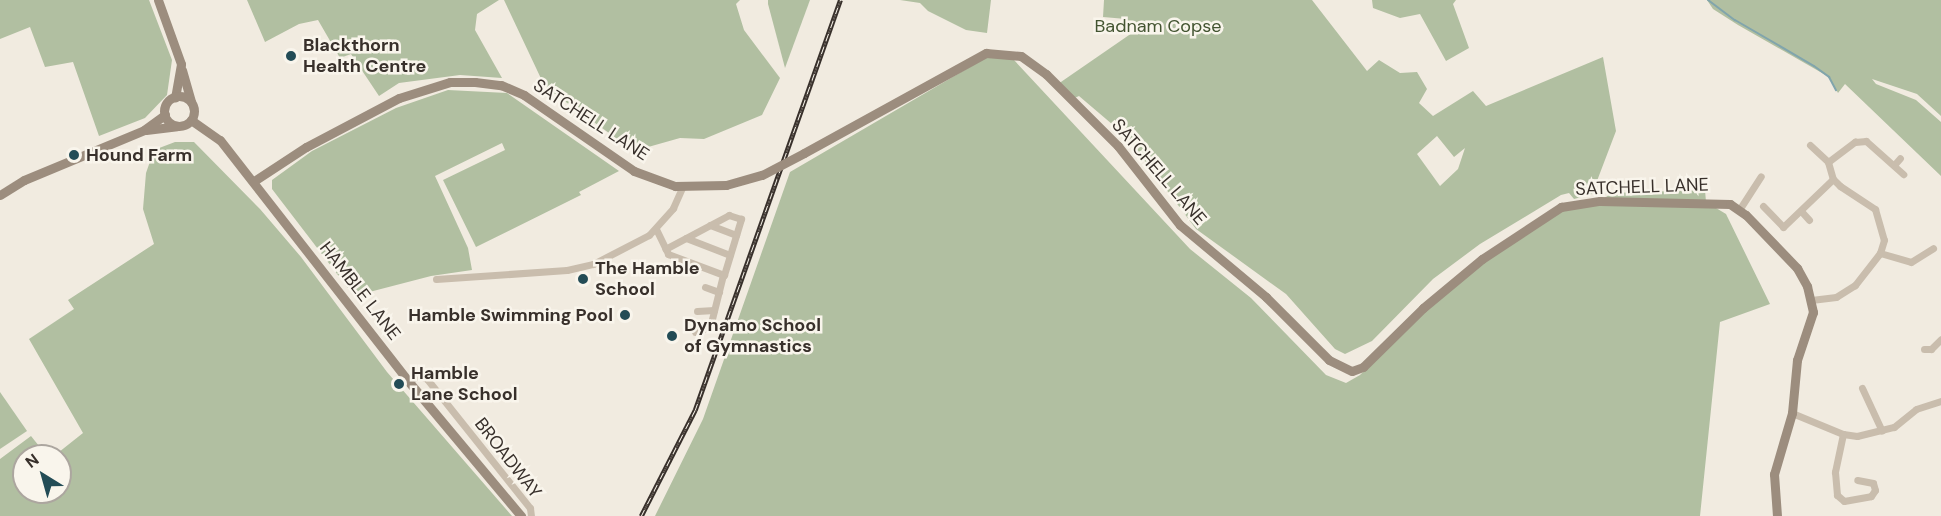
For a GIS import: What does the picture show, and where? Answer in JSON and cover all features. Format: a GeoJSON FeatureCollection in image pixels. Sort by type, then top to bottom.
{"type":"FeatureCollection","features":[{"type":"Feature","properties":{"kind":"street"},"geometry":{"type":"LineString","coordinates":[[144,130],[177,126],[191,120],[194,109],[158,0]]}},
{"type":"Feature","properties":{"kind":"street","name":"SATCHELL LANE"},"geometry":{"type":"LineString","coordinates":[[254,181],[306,147],[399,98],[450,82],[475,82],[501,86],[524,95],[634,171],[683,186],[726,185],[762,175],[986,53],[1021,56],[1046,74],[1118,146],[1180,225],[1266,297],[1329,360],[1352,371],[1363,367],[1424,308],[1482,259],[1561,207],[1596,201],[1722,202],[1739,210],[1797,268],[1811,300],[1813,321],[1797,360],[1792,413],[1774,474],[1777,516]]}},
{"type":"Feature","properties":{"kind":"street"},"geometry":{"type":"LineString","coordinates":[[0,195],[24,180],[144,130],[165,115],[167,103],[176,97],[182,70]]}},
{"type":"Feature","properties":{"kind":"street"},"geometry":{"type":"LineString","coordinates":[[176,97],[191,102]]}},
{"type":"Feature","properties":{"kind":"street"},"geometry":{"type":"LineString","coordinates":[[165,115],[177,126]]}},
{"type":"Feature","properties":{"kind":"street","name":"HAMBLE LANE"},"geometry":{"type":"LineString","coordinates":[[191,120],[220,140],[409,382],[521,516]]}},
{"type":"Feature","properties":{"kind":"street"},"geometry":{"type":"LineString","coordinates":[[1828,162],[1860,140],[1873,145],[1903,174]]}},
{"type":"Feature","properties":{"kind":"street"},"geometry":{"type":"LineString","coordinates":[[1810,146],[1828,162],[1833,179],[1875,209],[1884,240],[1880,253],[1855,285],[1836,297],[1811,300]]}},
{"type":"Feature","properties":{"kind":"street"},"geometry":{"type":"LineString","coordinates":[[1894,165],[1900,158]]}},
{"type":"Feature","properties":{"kind":"street"},"geometry":{"type":"LineString","coordinates":[[1739,210],[1761,176]]}},
{"type":"Feature","properties":{"kind":"street"},"geometry":{"type":"LineString","coordinates":[[1763,206],[1783,227],[1833,179]]}},
{"type":"Feature","properties":{"kind":"street"},"geometry":{"type":"LineString","coordinates":[[436,279],[567,270],[593,264],[656,229],[683,186]]}},
{"type":"Feature","properties":{"kind":"street"},"geometry":{"type":"LineString","coordinates":[[1801,211],[1809,220]]}},
{"type":"Feature","properties":{"kind":"street"},"geometry":{"type":"LineString","coordinates":[[665,249],[729,215],[741,219],[723,275],[710,327],[696,332]]}},
{"type":"Feature","properties":{"kind":"street"},"geometry":{"type":"LineString","coordinates":[[710,225],[736,236]]}},
{"type":"Feature","properties":{"kind":"street"},"geometry":{"type":"LineString","coordinates":[[656,229],[668,254],[723,275]]}},
{"type":"Feature","properties":{"kind":"street"},"geometry":{"type":"LineString","coordinates":[[686,238],[730,255]]}},
{"type":"Feature","properties":{"kind":"street"},"geometry":{"type":"LineString","coordinates":[[1880,253],[1911,262],[1930,249],[1921,244]]}},
{"type":"Feature","properties":{"kind":"street"},"geometry":{"type":"LineString","coordinates":[[705,287],[719,291]]}},
{"type":"Feature","properties":{"kind":"street"},"geometry":{"type":"LineString","coordinates":[[697,311],[714,310]]}},
{"type":"Feature","properties":{"kind":"street"},"geometry":{"type":"LineString","coordinates":[[1930,351],[1941,339]]}},
{"type":"Feature","properties":{"kind":"street","name":"BROADWAY"},"geometry":{"type":"LineString","coordinates":[[409,382],[418,375],[427,379],[530,508],[531,516]]}},
{"type":"Feature","properties":{"kind":"street"},"geometry":{"type":"LineString","coordinates":[[1862,388],[1882,431]]}},
{"type":"Feature","properties":{"kind":"street"},"geometry":{"type":"LineString","coordinates":[[1792,413],[1842,434],[1857,436],[1882,431],[1904,422],[1926,404],[1941,401]]}},
{"type":"Feature","properties":{"kind":"street"},"geometry":{"type":"LineString","coordinates":[[1842,434],[1835,472],[1836,495],[1844,501],[1871,496],[1875,490],[1873,483],[1857,480]]}},
{"type":"Feature","properties":{"kind":"green space"},"geometry":{"type":"Polygon","coordinates":[[[0,0],[149,0],[172,60],[167,95],[145,118],[99,136],[73,62],[45,67],[30,27],[0,39],[0,0]]]}},
{"type":"Feature","properties":{"kind":"green space"},"geometry":{"type":"Polygon","coordinates":[[[247,0],[499,0],[477,14],[475,30],[502,78],[460,75],[399,83],[379,96],[351,54],[340,58],[318,20],[299,24],[265,42],[247,0]]]}},
{"type":"Feature","properties":{"kind":"green space"},"geometry":{"type":"Polygon","coordinates":[[[504,0],[740,0],[736,4],[744,30],[780,78],[762,115],[704,139],[680,138],[634,151],[545,87],[504,0]]]}},
{"type":"Feature","properties":{"kind":"green space"},"geometry":{"type":"Polygon","coordinates":[[[768,0],[810,0],[785,68],[768,4],[768,0]]]}},
{"type":"Feature","properties":{"kind":"green space"},"geometry":{"type":"Polygon","coordinates":[[[900,0],[991,0],[987,33],[966,30],[928,11],[920,3],[900,0]]]}},
{"type":"Feature","properties":{"kind":"green space","name":"Badnam Copse"},"geometry":{"type":"Polygon","coordinates":[[[1104,0],[1312,0],[1367,71],[1379,60],[1400,73],[1417,72],[1427,89],[1419,103],[1433,116],[1473,91],[1486,106],[1603,57],[1616,131],[1592,194],[1574,199],[1569,193],[1561,195],[1480,244],[1433,279],[1372,341],[1345,354],[1335,349],[1286,294],[1196,229],[1126,136],[1079,96],[1070,100],[1058,84],[1132,33],[1126,19],[1103,17],[1104,0]],[[1437,136],[1417,154],[1440,186],[1458,169],[1465,148],[1454,157],[1437,136]]]}},
{"type":"Feature","properties":{"kind":"green space"},"geometry":{"type":"Polygon","coordinates":[[[1372,0],[1456,0],[1453,4],[1469,48],[1446,61],[1420,14],[1400,18],[1373,8],[1372,0]]]}},
{"type":"Feature","properties":{"kind":"green space"},"geometry":{"type":"Polygon","coordinates":[[[1707,0],[1941,0],[1941,116],[1917,94],[1872,79],[1876,84],[1916,100],[1941,122],[1941,176],[1845,84],[1838,93],[1829,77],[1738,25],[1713,9],[1707,0]]]}},
{"type":"Feature","properties":{"kind":"green space"},"geometry":{"type":"Polygon","coordinates":[[[1002,56],[1014,60],[1190,249],[1251,298],[1326,375],[1346,383],[1360,375],[1424,311],[1486,260],[1564,210],[1600,201],[1612,193],[1705,190],[1706,202],[1726,214],[1770,304],[1720,322],[1700,516],[655,516],[703,419],[790,172],[987,57],[1002,56]]]}},
{"type":"Feature","properties":{"kind":"green space"},"geometry":{"type":"Polygon","coordinates":[[[448,90],[507,93],[619,171],[579,192],[581,195],[476,247],[443,180],[505,150],[502,143],[435,176],[468,248],[472,270],[431,276],[354,296],[272,189],[272,180],[312,151],[396,108],[448,90]]]}},
{"type":"Feature","properties":{"kind":"green space"},"geometry":{"type":"Polygon","coordinates":[[[175,142],[194,142],[260,209],[301,257],[387,372],[512,516],[0,516],[0,459],[12,450],[12,504],[72,504],[72,444],[69,444],[83,433],[29,339],[74,309],[68,300],[154,244],[143,209],[146,173],[154,150],[175,142]]]}},
{"type":"Feature","properties":{"kind":"green space"},"geometry":{"type":"Polygon","coordinates":[[[0,392],[27,431],[0,449],[0,392]]]}},
{"type":"Feature","properties":{"kind":"green space"},"geometry":{"type":"Polygon","coordinates":[[[31,436],[37,444],[20,444],[31,436]]]}},
{"type":"Feature","properties":{"kind":"waterway"},"geometry":{"type":"LineString","coordinates":[[1708,0],[1735,20],[1814,66],[1829,77],[1836,90]]}},
{"type":"Feature","properties":{"kind":"railway"},"geometry":{"type":"LineString","coordinates":[[641,516],[695,410],[840,0]]}},
{"type":"Feature","properties":{"kind":"place","name":"Blackthorn Health Centre"},"geometry":{"type":"Point","coordinates":[291,56]}},
{"type":"Feature","properties":{"kind":"place","name":"Hound Farm"},"geometry":{"type":"Point","coordinates":[74,155]}},
{"type":"Feature","properties":{"kind":"place","name":"The Hamble School"},"geometry":{"type":"Point","coordinates":[583,279]}},
{"type":"Feature","properties":{"kind":"place","name":"Hamble Swimming Pool"},"geometry":{"type":"Point","coordinates":[625,315]}},
{"type":"Feature","properties":{"kind":"place","name":"Dynamo School of Gymnastics"},"geometry":{"type":"Point","coordinates":[672,336]}},
{"type":"Feature","properties":{"kind":"place","name":"Hamble Lane School"},"geometry":{"type":"Point","coordinates":[399,384]}}]}
